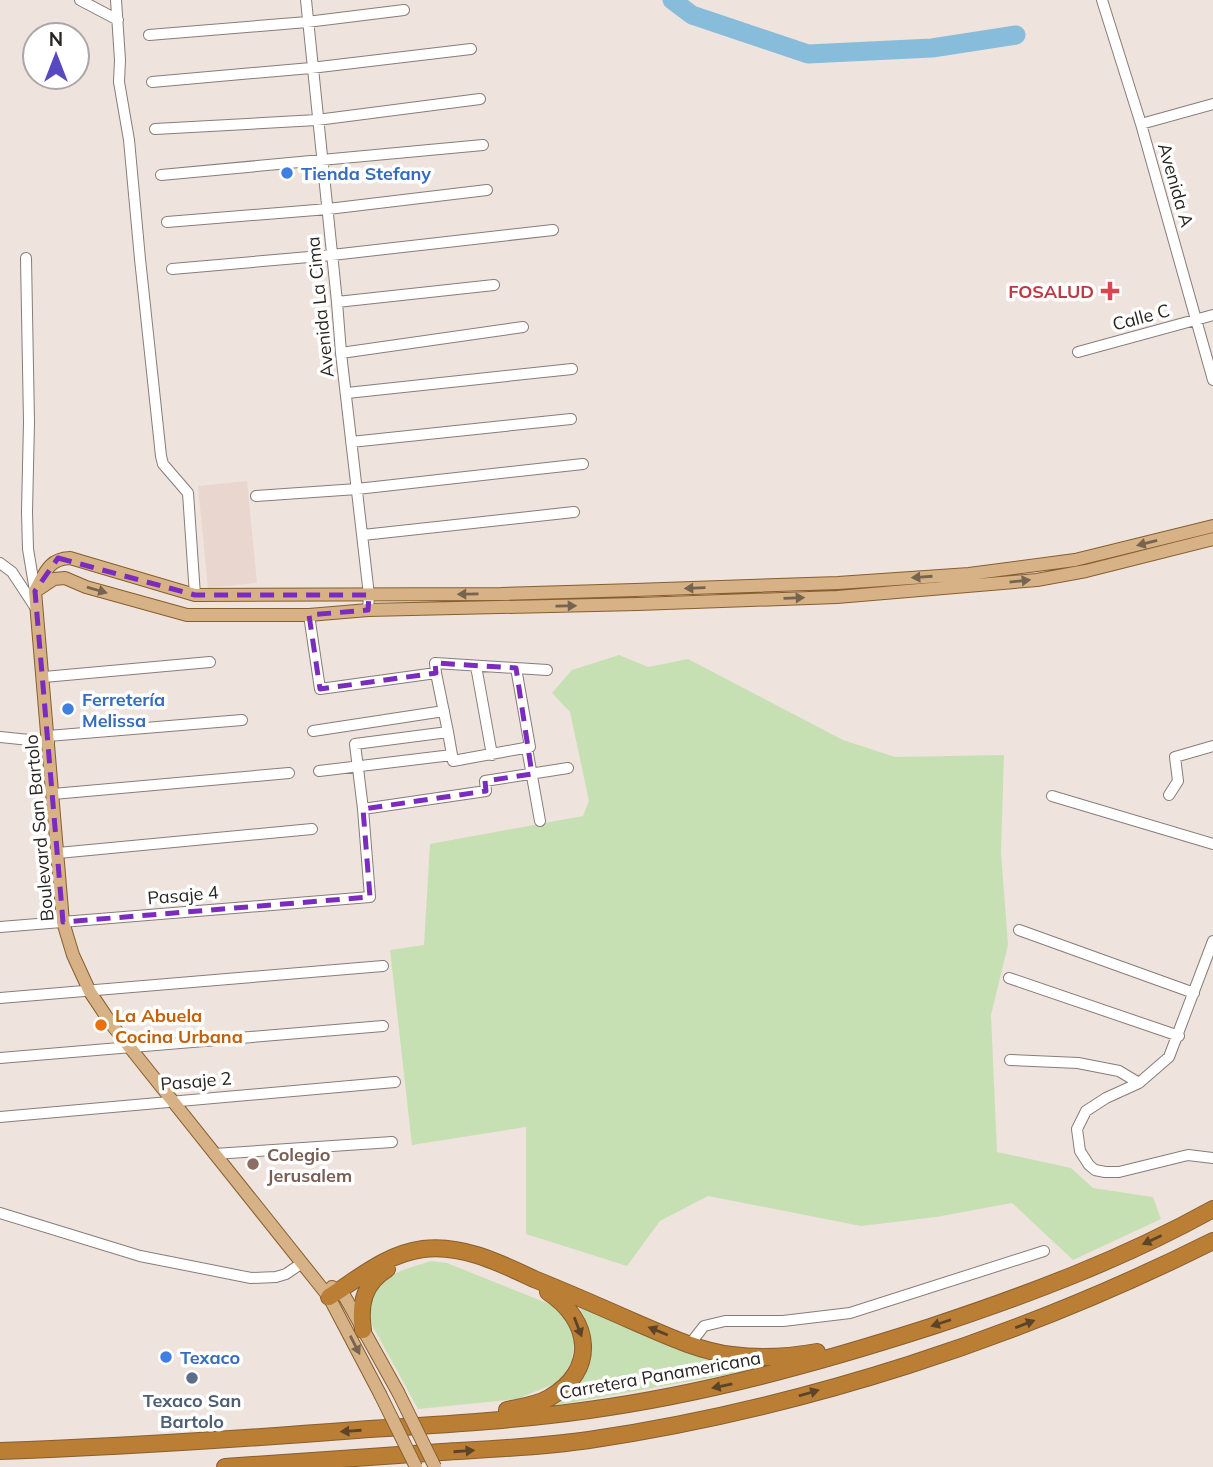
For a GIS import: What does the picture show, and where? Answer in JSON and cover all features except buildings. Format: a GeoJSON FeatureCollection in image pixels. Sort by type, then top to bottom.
{"type":"FeatureCollection","features":[{"type":"Feature","properties":{"kind":"highway","name":"Carretera Panamericana"},"geometry":{"type":"LineString","coordinates":[[0,1451],[284,1436],[453,1423],[587,1411],[676,1395],[782,1371],[900,1337],[1019,1297],[1182,1226],[1213,1209]]}},
{"type":"Feature","properties":{"kind":"highway"},"geometry":{"type":"LineString","coordinates":[[225,1467],[285,1465],[588,1440],[746,1409],[981,1342],[1148,1274],[1213,1241]]}},
{"type":"Feature","properties":{"kind":"highway"},"geometry":{"type":"LineString","coordinates":[[336,1297],[378,1264],[397,1255],[423,1250],[456,1250],[507,1267],[690,1344],[732,1355],[773,1358],[900,1337],[919,1360]]}},
{"type":"Feature","properties":{"kind":"highway"},"geometry":{"type":"LineString","coordinates":[[336,1297],[396,1264],[415,1257],[442,1256],[461,1259],[516,1278],[561,1300],[578,1321],[582,1334],[583,1354],[575,1376],[549,1398],[453,1423]]}},
{"type":"Feature","properties":{"kind":"highway"},"geometry":{"type":"LineString","coordinates":[[363,1330],[360,1311],[367,1291],[377,1276]]}},
{"type":"Feature","properties":{"kind":"highway"},"geometry":{"type":"LineString","coordinates":[[284,1436],[285,1465]]}},
{"type":"Feature","properties":{"kind":"main road"},"geometry":{"type":"LineString","coordinates":[[35,591],[49,566],[58,558],[70,558],[195,595],[369,595],[838,583],[969,574],[1075,560],[1213,526]]}},
{"type":"Feature","properties":{"kind":"main road"},"geometry":{"type":"LineString","coordinates":[[35,591],[54,579],[65,578],[86,587],[187,615],[309,615],[368,610],[638,604],[914,592],[1037,580],[1086,571],[1213,539]]}},
{"type":"Feature","properties":{"kind":"main road","name":"Boulevard San Bartolo"},"geometry":{"type":"LineString","coordinates":[[35,591],[63,922],[73,955],[90,992],[128,1047],[302,1262],[363,1330],[398,1392],[435,1467]]}},
{"type":"Feature","properties":{"kind":"main road"},"geometry":{"type":"LineString","coordinates":[[336,1297],[416,1467]]}},
{"type":"Feature","properties":{"kind":"street"},"geometry":{"type":"LineString","coordinates":[[80,0],[118,20]]}},
{"type":"Feature","properties":{"kind":"street"},"geometry":{"type":"LineString","coordinates":[[116,0],[119,82],[130,140],[142,284],[161,456],[163,464],[188,493],[195,595]]}},
{"type":"Feature","properties":{"kind":"street","name":"Avenida La Cima"},"geometry":{"type":"LineString","coordinates":[[306,0],[341,353],[363,535],[368,610]]}},
{"type":"Feature","properties":{"kind":"street","name":"Avenida A"},"geometry":{"type":"LineString","coordinates":[[1102,0],[1141,124],[1213,380]]}},
{"type":"Feature","properties":{"kind":"street"},"geometry":{"type":"LineString","coordinates":[[149,35],[307,22],[404,10]]}},
{"type":"Feature","properties":{"kind":"street"},"geometry":{"type":"LineString","coordinates":[[152,82],[312,68],[471,49]]}},
{"type":"Feature","properties":{"kind":"street"},"geometry":{"type":"LineString","coordinates":[[155,129],[317,120],[480,100]]}},
{"type":"Feature","properties":{"kind":"street"},"geometry":{"type":"LineString","coordinates":[[1141,124],[1213,104]]}},
{"type":"Feature","properties":{"kind":"street"},"geometry":{"type":"LineString","coordinates":[[161,175],[483,145]]}},
{"type":"Feature","properties":{"kind":"street"},"geometry":{"type":"LineString","coordinates":[[167,222],[328,209],[487,190]]}},
{"type":"Feature","properties":{"kind":"street"},"geometry":{"type":"LineString","coordinates":[[172,269],[332,255],[553,230]]}},
{"type":"Feature","properties":{"kind":"street"},"geometry":{"type":"LineString","coordinates":[[26,258],[28,549],[35,591]]}},
{"type":"Feature","properties":{"kind":"street"},"geometry":{"type":"LineString","coordinates":[[337,302],[494,285]]}},
{"type":"Feature","properties":{"kind":"street","name":"Calle C"},"geometry":{"type":"LineString","coordinates":[[1078,352],[1213,316]]}},
{"type":"Feature","properties":{"kind":"street"},"geometry":{"type":"LineString","coordinates":[[341,353],[523,327]]}},
{"type":"Feature","properties":{"kind":"street"},"geometry":{"type":"LineString","coordinates":[[347,393],[572,369]]}},
{"type":"Feature","properties":{"kind":"street"},"geometry":{"type":"LineString","coordinates":[[351,442],[571,419]]}},
{"type":"Feature","properties":{"kind":"street"},"geometry":{"type":"LineString","coordinates":[[256,496],[357,489],[583,464]]}},
{"type":"Feature","properties":{"kind":"street"},"geometry":{"type":"LineString","coordinates":[[363,535],[574,512]]}},
{"type":"Feature","properties":{"kind":"street"},"geometry":{"type":"LineString","coordinates":[[0,563],[12,572],[37,610]]}},
{"type":"Feature","properties":{"kind":"street"},"geometry":{"type":"LineString","coordinates":[[309,615],[320,689],[436,673]]}},
{"type":"Feature","properties":{"kind":"street"},"geometry":{"type":"LineString","coordinates":[[44,677],[210,662]]}},
{"type":"Feature","properties":{"kind":"street"},"geometry":{"type":"LineString","coordinates":[[527,748],[453,761],[435,663],[547,670]]}},
{"type":"Feature","properties":{"kind":"street"},"geometry":{"type":"LineString","coordinates":[[476,666],[492,755]]}},
{"type":"Feature","properties":{"kind":"street"},"geometry":{"type":"LineString","coordinates":[[516,668],[540,821]]}},
{"type":"Feature","properties":{"kind":"street"},"geometry":{"type":"LineString","coordinates":[[313,731],[444,711]]}},
{"type":"Feature","properties":{"kind":"street"},"geometry":{"type":"LineString","coordinates":[[0,737],[49,739],[242,720]]}},
{"type":"Feature","properties":{"kind":"street"},"geometry":{"type":"LineString","coordinates":[[448,732],[355,744],[363,809],[486,790],[485,781],[568,768]]}},
{"type":"Feature","properties":{"kind":"street"},"geometry":{"type":"LineString","coordinates":[[1169,795],[1178,781],[1175,757],[1213,746]]}},
{"type":"Feature","properties":{"kind":"street"},"geometry":{"type":"LineString","coordinates":[[319,771],[452,755]]}},
{"type":"Feature","properties":{"kind":"street"},"geometry":{"type":"LineString","coordinates":[[53,794],[289,773]]}},
{"type":"Feature","properties":{"kind":"street"},"geometry":{"type":"LineString","coordinates":[[1052,796],[1213,844]]}},
{"type":"Feature","properties":{"kind":"street","name":"Pasaje 4"},"geometry":{"type":"LineString","coordinates":[[0,928],[370,897],[363,809]]}},
{"type":"Feature","properties":{"kind":"street"},"geometry":{"type":"LineString","coordinates":[[58,853],[312,829]]}},
{"type":"Feature","properties":{"kind":"street"},"geometry":{"type":"LineString","coordinates":[[1019,930],[1194,993]]}},
{"type":"Feature","properties":{"kind":"street"},"geometry":{"type":"LineString","coordinates":[[1213,941],[1169,1057],[1139,1083],[1105,1098],[1086,1111],[1077,1129],[1080,1151],[1088,1165],[1104,1172],[1118,1172],[1188,1155],[1213,1158]]}},
{"type":"Feature","properties":{"kind":"street"},"geometry":{"type":"LineString","coordinates":[[0,998],[383,966]]}},
{"type":"Feature","properties":{"kind":"street"},"geometry":{"type":"LineString","coordinates":[[1009,978],[1179,1036]]}},
{"type":"Feature","properties":{"kind":"street"},"geometry":{"type":"LineString","coordinates":[[0,1058],[383,1026]]}},
{"type":"Feature","properties":{"kind":"street"},"geometry":{"type":"LineString","coordinates":[[1010,1060],[1078,1063],[1119,1071],[1139,1083]]}},
{"type":"Feature","properties":{"kind":"street","name":"Pasaje 2"},"geometry":{"type":"LineString","coordinates":[[0,1117],[395,1082]]}},
{"type":"Feature","properties":{"kind":"street"},"geometry":{"type":"LineString","coordinates":[[214,1154],[392,1142]]}},
{"type":"Feature","properties":{"kind":"street"},"geometry":{"type":"LineString","coordinates":[[0,1213],[140,1256],[251,1278],[286,1274],[302,1262]]}},
{"type":"Feature","properties":{"kind":"street"},"geometry":{"type":"LineString","coordinates":[[690,1344],[704,1326],[725,1321],[783,1321],[850,1313],[1044,1251]]}},
{"type":"Feature","properties":{"kind":"highlighted area"},"geometry":{"type":"Polygon","coordinates":[[[58,558],[195,595],[369,595],[368,610],[309,615],[320,689],[436,673],[435,663],[516,668],[532,774],[485,781],[486,791],[363,809],[370,897],[63,922],[35,591],[58,558]]]}},
{"type":"Feature","properties":{"kind":"shaded area"},"geometry":{"type":"Polygon","coordinates":[[[247,481],[257,583],[208,588],[198,486],[247,481]]]}},
{"type":"Feature","properties":{"kind":"green space"},"geometry":{"type":"Polygon","coordinates":[[[619,655],[648,667],[688,659],[843,740],[895,757],[1004,755],[1001,853],[1008,945],[991,1015],[997,1152],[1071,1168],[1093,1188],[1153,1197],[1161,1219],[1073,1260],[1012,1203],[936,1217],[861,1226],[708,1196],[660,1221],[627,1266],[526,1234],[526,1127],[412,1145],[390,950],[424,945],[430,844],[583,816],[589,801],[570,712],[552,693],[572,670],[619,655]]]}},
{"type":"Feature","properties":{"kind":"green space"},"geometry":{"type":"Polygon","coordinates":[[[431,1261],[447,1263],[557,1307],[571,1325],[574,1342],[572,1360],[561,1381],[517,1399],[418,1409],[366,1314],[376,1291],[390,1277],[431,1261]]]}},
{"type":"Feature","properties":{"kind":"green space"},"geometry":{"type":"Polygon","coordinates":[[[580,1308],[701,1351],[777,1366],[551,1406],[573,1381],[590,1351],[590,1334],[580,1308]]]}},
{"type":"Feature","properties":{"kind":"waterway"},"geometry":{"type":"LineString","coordinates":[[672,0],[692,15],[808,54],[932,48],[1016,35]]}},
{"type":"Feature","properties":{"kind":"place","name":"Tienda Stefany"},"geometry":{"type":"Point","coordinates":[287,173]}},
{"type":"Feature","properties":{"kind":"place","name":"FOSALUD"},"geometry":{"type":"Point","coordinates":[1110,291]}},
{"type":"Feature","properties":{"kind":"place","name":"Ferretería Melissa"},"geometry":{"type":"Point","coordinates":[68,709]}},
{"type":"Feature","properties":{"kind":"place","name":"La Abuela Cocina Urbana"},"geometry":{"type":"Point","coordinates":[101,1025]}},
{"type":"Feature","properties":{"kind":"place","name":"Colegio Jerusalem"},"geometry":{"type":"Point","coordinates":[253,1164]}},
{"type":"Feature","properties":{"kind":"place","name":"Texaco"},"geometry":{"type":"Point","coordinates":[166,1357]}},
{"type":"Feature","properties":{"kind":"place","name":"Texaco San Bartolo"},"geometry":{"type":"Point","coordinates":[192,1378]}}]}
